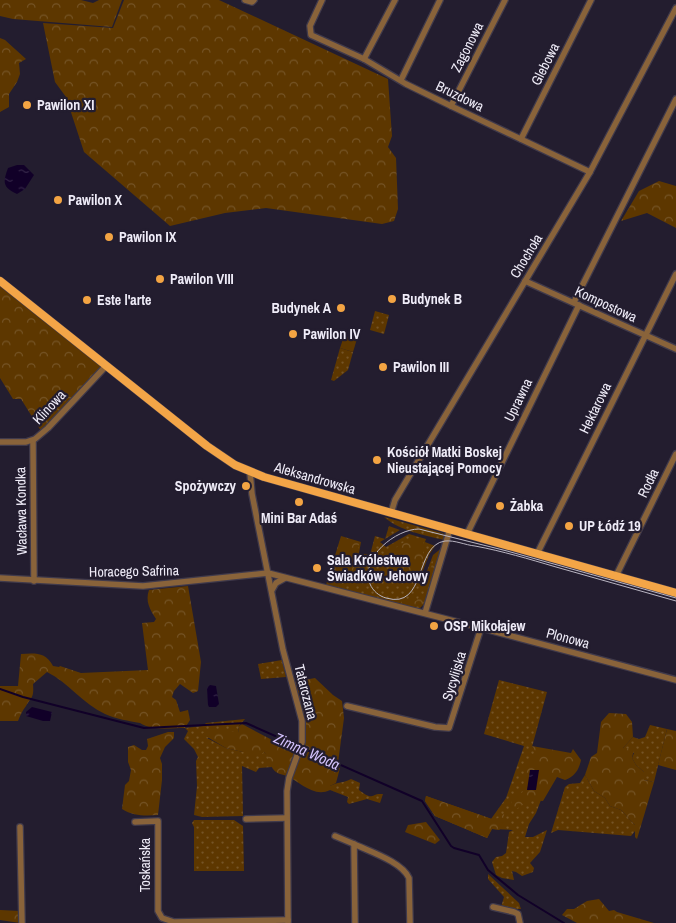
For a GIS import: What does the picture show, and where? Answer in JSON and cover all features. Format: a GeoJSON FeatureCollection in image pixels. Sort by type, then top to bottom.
{"type":"FeatureCollection","features":[{"type":"Feature","properties":{"kind":"main road","name":"Aleksandrowska"},"geometry":{"type":"LineString","coordinates":[[0,281],[206,446],[230,462],[250,472],[676,593]]}},
{"type":"Feature","properties":{"kind":"street"},"geometry":{"type":"LineString","coordinates":[[245,0],[252,2],[254,0]]}},
{"type":"Feature","properties":{"kind":"street","name":"Bruzdowa"},"geometry":{"type":"LineString","coordinates":[[322,0],[309,30],[311,35],[364,60],[451,106],[590,172]]}},
{"type":"Feature","properties":{"kind":"street"},"geometry":{"type":"LineString","coordinates":[[364,60],[394,0]]}},
{"type":"Feature","properties":{"kind":"street"},"geometry":{"type":"LineString","coordinates":[[400,80],[440,0]]}},
{"type":"Feature","properties":{"kind":"street","name":"Zagonowa"},"geometry":{"type":"LineString","coordinates":[[451,106],[506,0]]}},
{"type":"Feature","properties":{"kind":"street","name":"Glebowa"},"geometry":{"type":"LineString","coordinates":[[521,139],[591,0]]}},
{"type":"Feature","properties":{"kind":"street","name":"Chochoła"},"geometry":{"type":"LineString","coordinates":[[391,513],[395,500],[590,172],[676,8]]}},
{"type":"Feature","properties":{"kind":"street","name":"Uprawna"},"geometry":{"type":"LineString","coordinates":[[467,534],[676,99]]}},
{"type":"Feature","properties":{"kind":"street","name":"Hektarowa"},"geometry":{"type":"LineString","coordinates":[[537,554],[676,274]]}},
{"type":"Feature","properties":{"kind":"street","name":"Kompostowa"},"geometry":{"type":"LineString","coordinates":[[525,281],[676,350]]}},
{"type":"Feature","properties":{"kind":"street","name":"Klinowa"},"geometry":{"type":"LineString","coordinates":[[0,442],[20,443],[33,441],[48,428],[106,366]]}},
{"type":"Feature","properties":{"kind":"street","name":"Wacława Kondka"},"geometry":{"type":"LineString","coordinates":[[33,441],[34,581]]}},
{"type":"Feature","properties":{"kind":"street","name":"Rodła"},"geometry":{"type":"LineString","coordinates":[[616,576],[676,454]]}},
{"type":"Feature","properties":{"kind":"street","name":"Tatarczana"},"geometry":{"type":"LineString","coordinates":[[174,922],[288,922],[286,818],[288,784],[302,742],[301,712],[287,666],[255,508],[250,472]]}},
{"type":"Feature","properties":{"kind":"street"},"geometry":{"type":"LineString","coordinates":[[425,613],[450,529]]}},
{"type":"Feature","properties":{"kind":"street","name":"Horacego Safrina"},"geometry":{"type":"LineString","coordinates":[[0,578],[143,586],[268,573]]}},
{"type":"Feature","properties":{"kind":"street","name":"Plonowa"},"geometry":{"type":"LineString","coordinates":[[268,573],[676,680]]}},
{"type":"Feature","properties":{"kind":"street"},"geometry":{"type":"LineString","coordinates":[[272,590],[276,583],[285,578]]}},
{"type":"Feature","properties":{"kind":"street","name":"Sycylijska"},"geometry":{"type":"LineString","coordinates":[[347,706],[447,729],[451,727],[482,628]]}},
{"type":"Feature","properties":{"kind":"street"},"geometry":{"type":"LineString","coordinates":[[246,819],[286,818]]}},
{"type":"Feature","properties":{"kind":"street","name":"Toskańska"},"geometry":{"type":"LineString","coordinates":[[135,822],[158,821],[158,911],[162,918],[174,922]]}},
{"type":"Feature","properties":{"kind":"street"},"geometry":{"type":"LineString","coordinates":[[20,827],[22,923]]}},
{"type":"Feature","properties":{"kind":"street"},"geometry":{"type":"LineString","coordinates":[[335,836],[404,870],[410,878],[410,923]]}},
{"type":"Feature","properties":{"kind":"street"},"geometry":{"type":"LineString","coordinates":[[354,844],[355,923]]}},
{"type":"Feature","properties":{"kind":"street"},"geometry":{"type":"LineString","coordinates":[[493,906],[517,914],[520,918],[520,923]]}},
{"type":"Feature","properties":{"kind":"green space"},"geometry":{"type":"Polygon","coordinates":[[[0,0],[81,0],[93,3],[99,0],[122,0],[112,27],[13,19],[0,16],[0,0]]]}},
{"type":"Feature","properties":{"kind":"green space"},"geometry":{"type":"Polygon","coordinates":[[[124,0],[219,0],[388,79],[392,136],[388,147],[396,158],[398,209],[394,221],[382,224],[266,208],[225,213],[170,226],[84,152],[66,97],[55,82],[43,23],[113,28],[124,0]]]}},
{"type":"Feature","properties":{"kind":"green space"},"geometry":{"type":"Polygon","coordinates":[[[0,38],[5,40],[26,59],[19,63],[20,74],[9,94],[9,107],[0,112],[0,38]]]}},
{"type":"Feature","properties":{"kind":"green space"},"geometry":{"type":"Polygon","coordinates":[[[659,181],[676,186],[676,228],[647,213],[621,221],[639,191],[659,181]]]}},
{"type":"Feature","properties":{"kind":"green space"},"geometry":{"type":"Polygon","coordinates":[[[0,285],[102,367],[41,431],[21,399],[13,399],[0,378],[0,285]]]}},
{"type":"Feature","properties":{"kind":"green space"},"geometry":{"type":"Polygon","coordinates":[[[375,311],[389,315],[384,334],[370,330],[375,311]]]}},
{"type":"Feature","properties":{"kind":"green space"},"geometry":{"type":"Polygon","coordinates":[[[344,336],[357,339],[353,352],[340,348],[344,336]]]}},
{"type":"Feature","properties":{"kind":"green space"},"geometry":{"type":"Polygon","coordinates":[[[340,348],[353,352],[348,370],[334,381],[331,380],[340,348]]]}},
{"type":"Feature","properties":{"kind":"green space"},"geometry":{"type":"Polygon","coordinates":[[[384,517],[446,535],[444,540],[420,534],[397,526],[384,517]]]}},
{"type":"Feature","properties":{"kind":"green space"},"geometry":{"type":"Polygon","coordinates":[[[389,526],[400,530],[385,539],[389,526]]]}},
{"type":"Feature","properties":{"kind":"green space"},"geometry":{"type":"Polygon","coordinates":[[[409,534],[426,539],[425,542],[435,546],[429,555],[418,583],[422,584],[433,555],[443,547],[425,603],[420,608],[326,585],[341,536],[361,542],[359,553],[370,555],[375,536],[385,539],[380,542],[386,547],[409,534]]]}},
{"type":"Feature","properties":{"kind":"green space"},"geometry":{"type":"Polygon","coordinates":[[[343,538],[359,543],[358,553],[369,558],[362,583],[352,585],[341,581],[338,587],[328,583],[340,541],[343,538]]]}},
{"type":"Feature","properties":{"kind":"green space"},"geometry":{"type":"Polygon","coordinates":[[[417,538],[424,541],[423,561],[419,569],[400,573],[386,562],[388,553],[407,540],[415,540],[417,538]]]}},
{"type":"Feature","properties":{"kind":"green space"},"geometry":{"type":"Polygon","coordinates":[[[436,554],[438,554],[438,557],[423,603],[420,606],[402,604],[404,600],[416,601],[423,595],[425,591],[423,588],[436,554]]]}},
{"type":"Feature","properties":{"kind":"green space"},"geometry":{"type":"Polygon","coordinates":[[[188,586],[201,662],[198,691],[193,693],[180,684],[172,697],[176,700],[180,712],[188,710],[190,720],[185,728],[156,728],[109,716],[97,710],[47,672],[33,684],[32,696],[18,721],[0,721],[0,686],[18,686],[21,654],[40,654],[47,658],[53,666],[60,666],[81,673],[148,670],[142,623],[154,622],[156,619],[148,602],[149,590],[188,586]]]}},
{"type":"Feature","properties":{"kind":"green space"},"geometry":{"type":"Polygon","coordinates":[[[282,660],[286,677],[261,679],[258,664],[282,660]]]}},
{"type":"Feature","properties":{"kind":"green space"},"geometry":{"type":"Polygon","coordinates":[[[315,678],[342,701],[344,718],[338,763],[314,752],[315,758],[340,768],[336,783],[330,786],[330,790],[324,792],[313,791],[278,773],[273,769],[264,752],[259,756],[226,748],[202,734],[214,730],[238,733],[239,726],[242,724],[274,741],[303,752],[303,717],[294,682],[315,678]]]}},
{"type":"Feature","properties":{"kind":"green space"},"geometry":{"type":"Polygon","coordinates":[[[499,680],[547,692],[532,747],[558,756],[525,837],[533,837],[547,830],[540,852],[530,863],[534,868],[533,872],[522,876],[512,871],[514,880],[496,875],[492,862],[496,857],[506,853],[509,832],[513,830],[492,829],[487,838],[435,816],[425,801],[426,796],[491,819],[506,798],[524,746],[484,734],[499,680]]]}},
{"type":"Feature","properties":{"kind":"green space"},"geometry":{"type":"Polygon","coordinates":[[[609,713],[626,714],[632,722],[633,737],[623,748],[634,749],[632,758],[636,765],[644,772],[644,780],[654,782],[637,839],[635,837],[635,825],[621,810],[610,806],[605,798],[594,791],[585,775],[591,757],[597,753],[601,722],[609,713]]]}},
{"type":"Feature","properties":{"kind":"green space"},"geometry":{"type":"Polygon","coordinates":[[[245,719],[239,726],[238,734],[207,738],[226,748],[243,752],[264,752],[269,756],[272,767],[259,768],[256,772],[242,766],[243,816],[202,817],[194,815],[197,786],[196,761],[198,757],[194,749],[184,739],[188,731],[185,728],[203,726],[206,723],[245,719]]]}},
{"type":"Feature","properties":{"kind":"green space"},"geometry":{"type":"Polygon","coordinates":[[[650,725],[667,729],[654,782],[644,780],[644,772],[636,765],[632,758],[634,753],[623,748],[633,737],[639,739],[645,737],[650,725]]]}},
{"type":"Feature","properties":{"kind":"green space"},"geometry":{"type":"Polygon","coordinates":[[[667,729],[676,731],[676,770],[658,765],[667,729]]]}},
{"type":"Feature","properties":{"kind":"green space"},"geometry":{"type":"Polygon","coordinates":[[[168,732],[174,732],[174,738],[165,747],[160,758],[162,780],[158,815],[139,815],[122,809],[125,785],[129,781],[131,770],[128,762],[128,747],[134,745],[142,750],[146,750],[148,746],[147,739],[168,732]]]}},
{"type":"Feature","properties":{"kind":"green space"},"geometry":{"type":"Polygon","coordinates":[[[532,746],[571,753],[573,749],[581,760],[580,764],[576,773],[568,779],[565,780],[557,777],[543,801],[530,800],[512,810],[512,800],[523,791],[526,785],[523,764],[537,755],[532,746]]]}},
{"type":"Feature","properties":{"kind":"green space"},"geometry":{"type":"Polygon","coordinates":[[[585,775],[594,791],[605,798],[610,806],[621,810],[635,825],[635,831],[631,836],[558,830],[551,833],[565,787],[569,784],[580,783],[585,775]]]}},
{"type":"Feature","properties":{"kind":"green space"},"geometry":{"type":"Polygon","coordinates":[[[351,779],[360,783],[359,790],[368,796],[383,794],[380,803],[367,799],[349,804],[347,802],[348,797],[330,790],[330,786],[351,779]]]}},
{"type":"Feature","properties":{"kind":"green space"},"geometry":{"type":"Polygon","coordinates":[[[426,796],[495,820],[504,814],[506,824],[499,830],[492,829],[487,838],[435,816],[425,801],[426,796]]]}},
{"type":"Feature","properties":{"kind":"green space"},"geometry":{"type":"Polygon","coordinates":[[[194,820],[234,820],[243,826],[244,871],[194,871],[194,827],[192,823],[194,820]]]}},
{"type":"Feature","properties":{"kind":"green space"},"geometry":{"type":"Polygon","coordinates":[[[426,822],[440,840],[435,844],[405,832],[408,825],[426,822]]]}},
{"type":"Feature","properties":{"kind":"green space"},"geometry":{"type":"Polygon","coordinates":[[[488,874],[519,903],[521,909],[501,907],[504,897],[488,879],[488,874]]]}},
{"type":"Feature","properties":{"kind":"green space"},"geometry":{"type":"Polygon","coordinates":[[[599,899],[609,911],[614,910],[654,923],[577,923],[562,915],[567,909],[574,909],[587,901],[599,899]]]}},
{"type":"Feature","properties":{"kind":"green space"},"geometry":{"type":"Polygon","coordinates":[[[0,910],[20,911],[20,923],[0,920],[0,910]]]}},
{"type":"Feature","properties":{"kind":"water"},"geometry":{"type":"Polygon","coordinates":[[[24,165],[34,175],[25,189],[17,194],[6,186],[5,177],[8,168],[24,165]]]}},
{"type":"Feature","properties":{"kind":"water"},"geometry":{"type":"Polygon","coordinates":[[[210,685],[216,686],[219,704],[216,707],[209,707],[208,705],[207,688],[210,685]]]}},
{"type":"Feature","properties":{"kind":"water"},"geometry":{"type":"Polygon","coordinates":[[[32,707],[52,712],[50,721],[26,716],[26,712],[32,707]]]}},
{"type":"Feature","properties":{"kind":"water"},"geometry":{"type":"Polygon","coordinates":[[[530,770],[539,770],[536,790],[527,790],[530,770]]]}},
{"type":"Feature","properties":{"kind":"waterway","name":"Zimna Woda"},"geometry":{"type":"LineString","coordinates":[[0,689],[23,697],[144,728],[246,723],[422,801],[451,846],[479,855],[488,870],[518,895],[564,923]]}},
{"type":"Feature","properties":{"kind":"tram line"},"geometry":{"type":"LineString","coordinates":[[676,598],[507,551],[419,529],[400,534],[382,546],[370,564],[368,574],[370,584],[376,593],[386,598],[399,599],[408,595],[415,586],[428,553],[435,545],[449,541],[516,555],[676,601]]}},
{"type":"Feature","properties":{"kind":"place","name":"Pawilon XI"},"geometry":{"type":"Point","coordinates":[27,105]}},
{"type":"Feature","properties":{"kind":"place","name":"Pawilon X"},"geometry":{"type":"Point","coordinates":[58,200]}},
{"type":"Feature","properties":{"kind":"place","name":"Pawilon IX"},"geometry":{"type":"Point","coordinates":[109,237]}},
{"type":"Feature","properties":{"kind":"place","name":"Pawilon VIII"},"geometry":{"type":"Point","coordinates":[160,279]}},
{"type":"Feature","properties":{"kind":"place","name":"Budynek B"},"geometry":{"type":"Point","coordinates":[392,299]}},
{"type":"Feature","properties":{"kind":"place","name":"Este l'arte"},"geometry":{"type":"Point","coordinates":[87,300]}},
{"type":"Feature","properties":{"kind":"place","name":"Budynek A"},"geometry":{"type":"Point","coordinates":[341,308]}},
{"type":"Feature","properties":{"kind":"place","name":"Pawilon IV"},"geometry":{"type":"Point","coordinates":[293,334]}},
{"type":"Feature","properties":{"kind":"place","name":"Pawilon III"},"geometry":{"type":"Point","coordinates":[383,367]}},
{"type":"Feature","properties":{"kind":"place","name":"Kościół Matki Boskej Nieustającej Pomocy"},"geometry":{"type":"Point","coordinates":[377,460]}},
{"type":"Feature","properties":{"kind":"place","name":"Spożywczy"},"geometry":{"type":"Point","coordinates":[246,486]}},
{"type":"Feature","properties":{"kind":"place","name":"Mini Bar Adaś"},"geometry":{"type":"Point","coordinates":[299,502]}},
{"type":"Feature","properties":{"kind":"place","name":"Żabka"},"geometry":{"type":"Point","coordinates":[500,506]}},
{"type":"Feature","properties":{"kind":"place","name":"UP Łódź 19"},"geometry":{"type":"Point","coordinates":[569,526]}},
{"type":"Feature","properties":{"kind":"place","name":"Sala Królestwa Świadków Jehowy"},"geometry":{"type":"Point","coordinates":[317,568]}},
{"type":"Feature","properties":{"kind":"place","name":"OSP Mikołajew"},"geometry":{"type":"Point","coordinates":[434,626]}}]}
